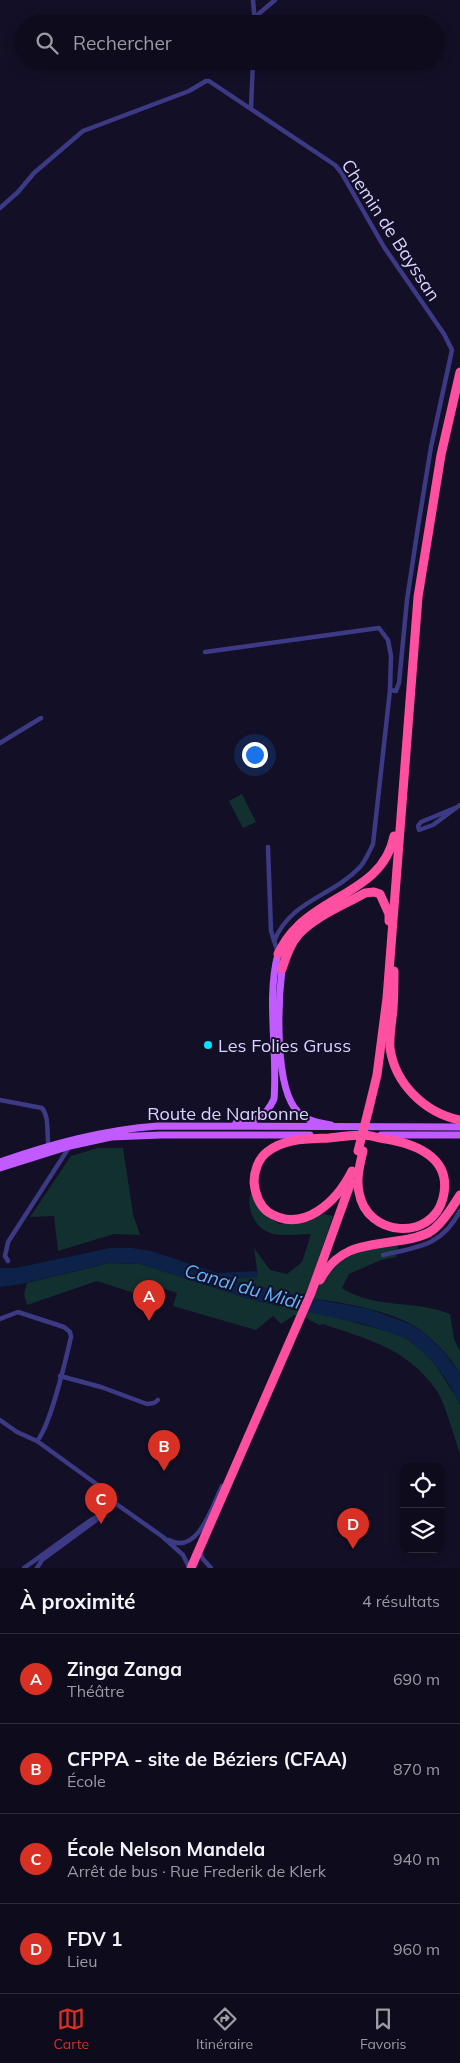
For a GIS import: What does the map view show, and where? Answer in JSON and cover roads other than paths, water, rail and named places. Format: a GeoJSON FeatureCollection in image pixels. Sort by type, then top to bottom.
{"type":"FeatureCollection","features":[{"type":"Feature","properties":{"kind":"highway"},"geometry":{"type":"LineString","coordinates":[[371,1112],[386,998],[418,596],[443,447],[460,372]]}},
{"type":"Feature","properties":{"kind":"highway"},"geometry":{"type":"LineString","coordinates":[[426,552],[400,861],[390,1046],[397,1071],[415,1097],[431,1110],[460,1120]]}},
{"type":"Feature","properties":{"kind":"highway"},"geometry":{"type":"LineString","coordinates":[[278,954],[286,938],[311,915],[377,872],[392,844],[404,762]]}},
{"type":"Feature","properties":{"kind":"highway"},"geometry":{"type":"LineString","coordinates":[[282,969],[288,951],[299,935],[313,923],[365,893],[374,892],[380,894],[389,914],[386,998]]}},
{"type":"Feature","properties":{"kind":"highway"},"geometry":{"type":"LineString","coordinates":[[188,1567],[199,1550],[309,1292],[360,1151],[383,1064],[394,968]]}},
{"type":"Feature","properties":{"kind":"highway"},"geometry":{"type":"LineString","coordinates":[[352,1171],[344,1186],[328,1204],[312,1215],[298,1219],[276,1216],[266,1210],[258,1200],[254,1187],[254,1175],[258,1163],[266,1153],[276,1146],[301,1139],[365,1135],[402,1141],[428,1152],[441,1172],[444,1186],[443,1198],[438,1209],[428,1220],[417,1227],[400,1229],[387,1227],[377,1222],[368,1214],[358,1192],[360,1151]]}},
{"type":"Feature","properties":{"kind":"highway"},"geometry":{"type":"LineString","coordinates":[[309,1292],[360,1151]]}},
{"type":"Feature","properties":{"kind":"highway"},"geometry":{"type":"LineString","coordinates":[[309,1292],[328,1267],[346,1251],[424,1235],[434,1229],[460,1195]]}},
{"type":"Feature","properties":{"kind":"highway"},"geometry":{"type":"LineString","coordinates":[[188,1567],[297,1320]]}},
{"type":"Feature","properties":{"kind":"main road"},"geometry":{"type":"LineString","coordinates":[[186,1127],[250,1122],[268,1111],[274,1099],[274,990],[275,967],[278,954]]}},
{"type":"Feature","properties":{"kind":"main road"},"geometry":{"type":"LineString","coordinates":[[282,969],[279,988],[282,1069],[287,1095],[294,1108],[305,1118],[319,1123],[348,1128]]}},
{"type":"Feature","properties":{"kind":"main road","name":"Route de Narbonne"},"geometry":{"type":"LineString","coordinates":[[0,1168],[80,1137],[128,1128],[460,1127]]}},
{"type":"Feature","properties":{"kind":"main road","name":"Route de Narbonne"},"geometry":{"type":"LineString","coordinates":[[0,1162],[49,1148],[70,1146],[92,1140],[140,1135],[460,1135]]}},
{"type":"Feature","properties":{"kind":"street"},"geometry":{"type":"LineString","coordinates":[[254,0],[256,15]]}},
{"type":"Feature","properties":{"kind":"street"},"geometry":{"type":"LineString","coordinates":[[257,15],[275,0]]}},
{"type":"Feature","properties":{"kind":"street"},"geometry":{"type":"LineString","coordinates":[[251,108],[253,70]]}},
{"type":"Feature","properties":{"kind":"street","name":"Chemin de Bayssan"},"geometry":{"type":"LineString","coordinates":[[0,208],[18,192],[34,173],[83,131],[189,91],[206,81],[209,81],[329,160],[341,172],[384,247],[444,334],[452,350],[431,447],[407,600],[399,682],[396,690],[390,690]]}},
{"type":"Feature","properties":{"kind":"street"},"geometry":{"type":"LineString","coordinates":[[205,652],[379,628],[388,640],[391,656],[390,690],[373,844],[368,856],[359,868],[291,915],[280,926],[274,941]]}},
{"type":"Feature","properties":{"kind":"street"},"geometry":{"type":"LineString","coordinates":[[0,743],[40,718]]}},
{"type":"Feature","properties":{"kind":"street"},"geometry":{"type":"LineString","coordinates":[[454,808],[432,825],[422,831],[419,830],[418,826],[421,822],[460,805]]}},
{"type":"Feature","properties":{"kind":"street"},"geometry":{"type":"LineString","coordinates":[[268,847],[269,897],[274,941],[282,969]]}},
{"type":"Feature","properties":{"kind":"street"},"geometry":{"type":"LineString","coordinates":[[278,954],[288,951]]}},
{"type":"Feature","properties":{"kind":"street"},"geometry":{"type":"LineString","coordinates":[[0,1100],[42,1108],[46,1116],[49,1148]]}},
{"type":"Feature","properties":{"kind":"street"},"geometry":{"type":"LineString","coordinates":[[8,1261],[5,1256],[8,1242],[70,1146],[80,1137]]}},
{"type":"Feature","properties":{"kind":"street"},"geometry":{"type":"LineString","coordinates":[[383,1255],[428,1244],[437,1239],[460,1211]]}},
{"type":"Feature","properties":{"kind":"street"},"geometry":{"type":"LineString","coordinates":[[0,1319],[18,1312],[67,1329],[71,1338],[43,1432],[37,1441]]}},
{"type":"Feature","properties":{"kind":"street"},"geometry":{"type":"LineString","coordinates":[[60,1376],[101,1387],[147,1404],[158,1400]]}},
{"type":"Feature","properties":{"kind":"street"},"geometry":{"type":"LineString","coordinates":[[0,1420],[18,1432],[37,1441],[113,1496],[115,1503],[163,1537],[183,1555],[188,1567]]}},
{"type":"Feature","properties":{"kind":"street"},"geometry":{"type":"LineString","coordinates":[[163,1537],[179,1544],[187,1543],[193,1539],[199,1533],[224,1483]]}},
{"type":"Feature","properties":{"kind":"street"},"geometry":{"type":"LineString","coordinates":[[37,1568],[42,1560],[92,1524],[115,1503]]}},
{"type":"Feature","properties":{"kind":"street"},"geometry":{"type":"LineString","coordinates":[[24,1568],[88,1522],[103,1514]]}},
{"type":"Feature","properties":{"kind":"street"},"geometry":{"type":"LineString","coordinates":[[199,1550],[202,1559],[210,1568]]}},
{"type":"Feature","properties":{"kind":"water","name":"Canal du Midi"},"geometry":{"type":"Polygon","coordinates":[[[110,1248],[132,1248],[151,1251],[218,1273],[258,1271],[258,1277],[231,1278],[231,1280],[299,1296],[369,1309],[410,1324],[426,1334],[442,1350],[460,1373],[460,1405],[434,1363],[408,1339],[364,1324],[252,1300],[141,1264],[109,1263],[21,1284],[0,1287],[0,1268],[16,1268],[110,1248]]]}},
{"type":"Feature","properties":{"kind":"place","name":"Les Folies Gruss"},"geometry":{"type":"Point","coordinates":[208,1045]}},
{"type":"Feature","properties":{"kind":"place","name":"Zinga Zanga"},"geometry":{"type":"Point","coordinates":[149,1321]}},
{"type":"Feature","properties":{"kind":"place","name":"CFPPA - site de Béziers (CFAA)"},"geometry":{"type":"Point","coordinates":[164,1471]}},
{"type":"Feature","properties":{"kind":"place","name":"École Nelson Mandela"},"geometry":{"type":"Point","coordinates":[101,1524]}},
{"type":"Feature","properties":{"kind":"place","name":"FDV 1"},"geometry":{"type":"Point","coordinates":[353,1549]}}]}
